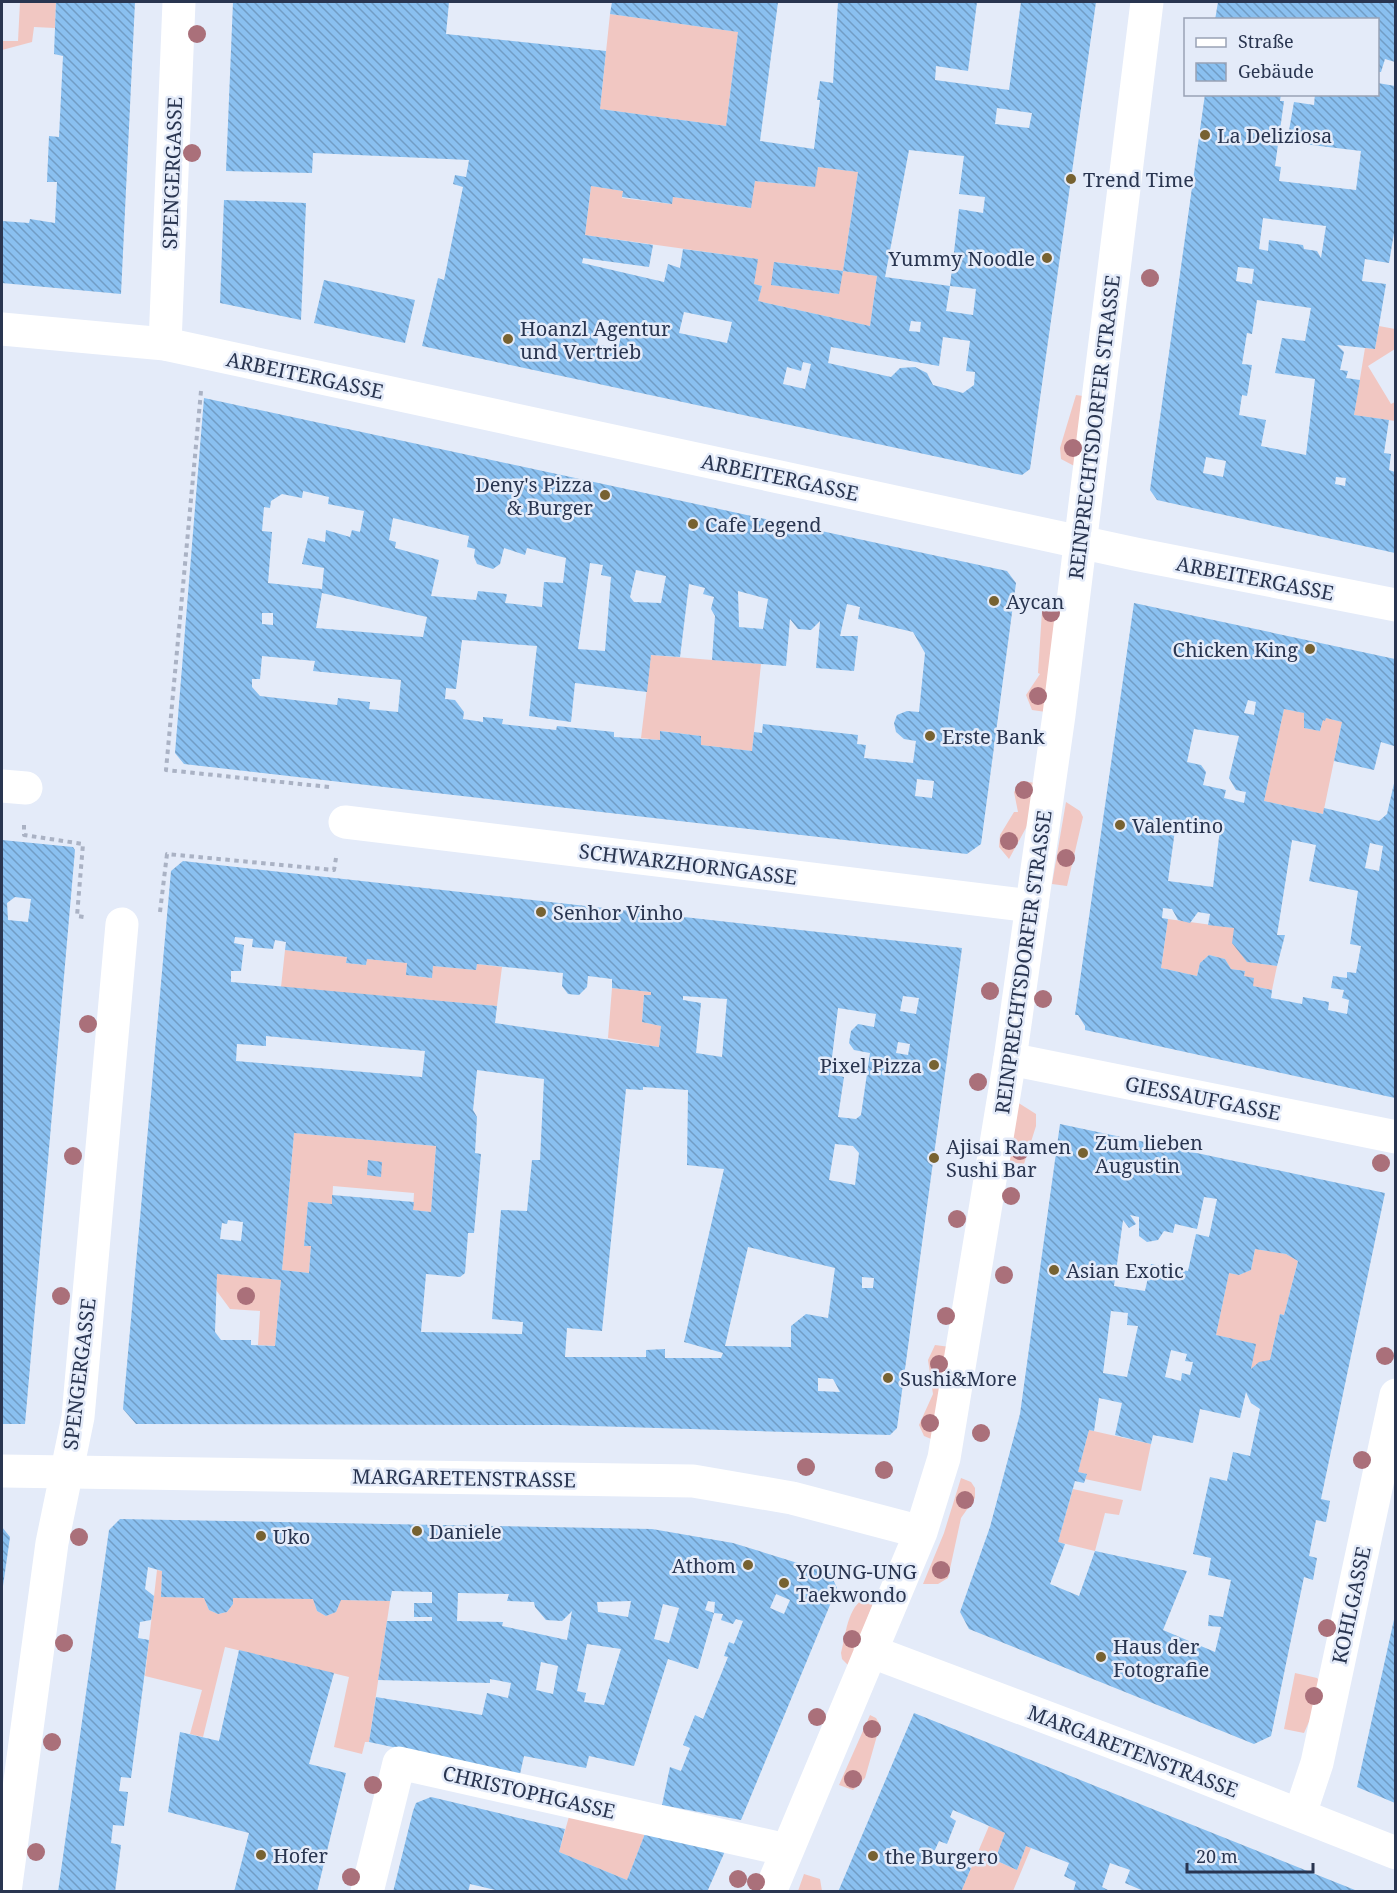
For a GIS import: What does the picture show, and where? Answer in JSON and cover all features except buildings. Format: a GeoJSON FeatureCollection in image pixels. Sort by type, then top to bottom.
{"type":"FeatureCollection","features":[{"type":"Feature","properties":{"kind":"street","name":"SPENGERGASSE"},"geometry":{"type":"LineString","coordinates":[[165,344],[179,2]]}},
{"type":"Feature","properties":{"kind":"street","name":"REINPRECHTSDORFER STRASSE"},"geometry":{"type":"LineString","coordinates":[[770,1892],[921,1532],[944,1458],[1010,1059],[1032,906],[1081,542],[1147,2]]}},
{"type":"Feature","properties":{"kind":"street","name":"ARBEITERGASSE"},"geometry":{"type":"LineString","coordinates":[[2,329],[165,344],[1081,542],[1395,605]]}},
{"type":"Feature","properties":{"kind":"street","name":"SCHWARZHORNGASSE"},"geometry":{"type":"LineString","coordinates":[[345,822],[1032,906]]}},
{"type":"Feature","properties":{"kind":"street","name":"SPENGERGASSE"},"geometry":{"type":"LineString","coordinates":[[5,1892],[52,1543],[78,1417],[122,924]]}},
{"type":"Feature","properties":{"kind":"street","name":"GIESSAUFGASSE"},"geometry":{"type":"LineString","coordinates":[[1010,1059],[1395,1137]]}},
{"type":"Feature","properties":{"kind":"street","name":"KOHLGASSE"},"geometry":{"type":"LineString","coordinates":[[1300,1814],[1317,1763],[1395,1395]]}},
{"type":"Feature","properties":{"kind":"street","name":"MARGARETENSTRASSE"},"geometry":{"type":"LineString","coordinates":[[2,1472],[693,1481],[792,1498],[921,1532]]}},
{"type":"Feature","properties":{"kind":"street","name":"MARGARETENSTRASSE"},"geometry":{"type":"LineString","coordinates":[[870,1651],[1300,1814],[1395,1853]]}},
{"type":"Feature","properties":{"kind":"street","name":"CHRISTOPHGASSE"},"geometry":{"type":"LineString","coordinates":[[367,1892],[399,1763],[788,1850]]}},
{"type":"Feature","properties":{"kind":"path"},"geometry":{"type":"LineString","coordinates":[[14,787],[24,835],[83,844],[77,916],[158,928],[167,854],[334,870],[350,789],[166,770],[200,391],[211,393]]}},
{"type":"Feature","properties":{"kind":"shaded area"},"geometry":{"type":"Polygon","coordinates":[[[20,2],[56,2],[55,28],[34,27],[32,42],[2,50],[2,41],[18,41],[20,2]]]}},
{"type":"Feature","properties":{"kind":"shaded area"},"geometry":{"type":"Polygon","coordinates":[[[610,14],[738,32],[726,126],[600,109],[610,14]]]}},
{"type":"Feature","properties":{"kind":"shaded area"},"geometry":{"type":"Polygon","coordinates":[[[818,167],[858,172],[843,271],[877,276],[870,326],[758,301],[762,286],[754,284],[757,259],[585,235],[591,186],[623,191],[622,198],[671,204],[673,197],[750,208],[755,181],[814,187],[818,167]],[[775,262],[772,285],[838,294],[843,271],[775,262]]]}},
{"type":"Feature","properties":{"kind":"shaded area"},"geometry":{"type":"Polygon","coordinates":[[[1379,326],[1395,329],[1395,349],[1368,366],[1391,404],[1395,402],[1395,421],[1354,415],[1365,348],[1375,349],[1379,326]]]}},
{"type":"Feature","properties":{"kind":"shaded area"},"geometry":{"type":"Polygon","coordinates":[[[1076,395],[1090,397],[1080,469],[1061,459],[1060,448],[1076,395]]]}},
{"type":"Feature","properties":{"kind":"shaded area"},"geometry":{"type":"Polygon","coordinates":[[[1061,603],[1046,712],[1032,710],[1026,695],[1040,674],[1038,673],[1042,611],[1050,604],[1061,603]]]}},
{"type":"Feature","properties":{"kind":"shaded area"},"geometry":{"type":"Polygon","coordinates":[[[651,655],[761,664],[752,751],[701,745],[701,736],[661,731],[660,740],[641,738],[651,655]]]}},
{"type":"Feature","properties":{"kind":"shaded area"},"geometry":{"type":"Polygon","coordinates":[[[1284,709],[1304,713],[1304,728],[1320,731],[1323,720],[1326,718],[1342,722],[1323,814],[1264,801],[1284,709]]]}},
{"type":"Feature","properties":{"kind":"shaded area"},"geometry":{"type":"Polygon","coordinates":[[[1021,781],[1036,783],[1027,826],[1009,859],[999,847],[1000,835],[1014,812],[1018,812],[1014,792],[1021,781]]]}},
{"type":"Feature","properties":{"kind":"shaded area"},"geometry":{"type":"Polygon","coordinates":[[[1066,802],[1080,811],[1083,817],[1067,886],[1052,884],[1066,802]]]}},
{"type":"Feature","properties":{"kind":"shaded area"},"geometry":{"type":"Polygon","coordinates":[[[1168,919],[1234,928],[1247,962],[1277,966],[1272,990],[1253,986],[1244,976],[1245,971],[1231,969],[1225,959],[1209,955],[1200,963],[1197,976],[1161,968],[1168,919]]]}},
{"type":"Feature","properties":{"kind":"shaded area"},"geometry":{"type":"Polygon","coordinates":[[[285,950],[347,957],[346,963],[366,965],[367,959],[407,963],[406,975],[431,978],[433,966],[476,970],[477,964],[502,967],[497,1006],[281,987],[285,950]]]}},
{"type":"Feature","properties":{"kind":"shaded area"},"geometry":{"type":"Polygon","coordinates":[[[612,988],[651,992],[651,995],[644,995],[642,1022],[661,1026],[659,1047],[608,1038],[612,988]]]}},
{"type":"Feature","properties":{"kind":"shaded area"},"geometry":{"type":"Polygon","coordinates":[[[1017,1102],[1036,1114],[1036,1126],[1024,1164],[1009,1162],[1017,1102]]]}},
{"type":"Feature","properties":{"kind":"shaded area"},"geometry":{"type":"Polygon","coordinates":[[[294,1133],[436,1146],[431,1212],[413,1210],[414,1193],[333,1186],[332,1204],[308,1202],[304,1246],[311,1246],[309,1273],[282,1270],[294,1133]]]}},
{"type":"Feature","properties":{"kind":"shaded area"},"geometry":{"type":"Polygon","coordinates":[[[1255,1249],[1286,1254],[1298,1261],[1284,1315],[1280,1314],[1270,1360],[1251,1369],[1255,1344],[1216,1335],[1229,1273],[1239,1275],[1251,1270],[1255,1249]]]}},
{"type":"Feature","properties":{"kind":"shaded area"},"geometry":{"type":"Polygon","coordinates":[[[217,1274],[281,1280],[275,1346],[258,1345],[260,1311],[230,1309],[216,1290],[217,1274]]]}},
{"type":"Feature","properties":{"kind":"shaded area"},"geometry":{"type":"Polygon","coordinates":[[[935,1345],[950,1347],[936,1441],[924,1436],[919,1425],[933,1394],[928,1360],[935,1345]]]}},
{"type":"Feature","properties":{"kind":"shaded area"},"geometry":{"type":"Polygon","coordinates":[[[1089,1430],[1151,1444],[1141,1491],[1085,1479],[1087,1474],[1078,1472],[1089,1430]]]}},
{"type":"Feature","properties":{"kind":"shaded area"},"geometry":{"type":"Polygon","coordinates":[[[961,1478],[971,1482],[975,1488],[975,1498],[961,1518],[948,1578],[938,1584],[923,1584],[944,1533],[961,1478]]]}},
{"type":"Feature","properties":{"kind":"shaded area"},"geometry":{"type":"Polygon","coordinates":[[[1073,1489],[1123,1500],[1119,1515],[1105,1513],[1095,1551],[1058,1542],[1073,1489]]]}},
{"type":"Feature","properties":{"kind":"shaded area"},"geometry":{"type":"Polygon","coordinates":[[[157,1570],[162,1571],[161,1597],[204,1598],[209,1610],[218,1614],[227,1612],[233,1604],[233,1598],[313,1599],[317,1611],[326,1616],[336,1612],[341,1600],[390,1601],[369,1742],[365,1742],[362,1754],[334,1747],[349,1677],[225,1647],[203,1737],[190,1734],[202,1690],[145,1676],[157,1570]]]}},
{"type":"Feature","properties":{"kind":"shaded area"},"geometry":{"type":"Polygon","coordinates":[[[872,1595],[872,1606],[849,1666],[842,1659],[841,1653],[849,1618],[857,1604],[872,1595]]]}},
{"type":"Feature","properties":{"kind":"shaded area"},"geometry":{"type":"Polygon","coordinates":[[[1295,1673],[1317,1678],[1321,1683],[1319,1699],[1304,1733],[1284,1729],[1295,1673]]]}},
{"type":"Feature","properties":{"kind":"shaded area"},"geometry":{"type":"Polygon","coordinates":[[[870,1715],[876,1718],[880,1725],[865,1778],[853,1790],[839,1785],[870,1715]]]}},
{"type":"Feature","properties":{"kind":"shaded area"},"geometry":{"type":"Polygon","coordinates":[[[570,1813],[646,1831],[627,1880],[559,1852],[570,1813]]]}},
{"type":"Feature","properties":{"kind":"shaded area"},"geometry":{"type":"Polygon","coordinates":[[[989,1826],[1005,1833],[995,1860],[1017,1870],[1026,1846],[1031,1848],[1013,1891],[961,1892],[989,1826]]]}},
{"type":"Feature","properties":{"kind":"shaded area"},"geometry":{"type":"Polygon","coordinates":[[[804,1874],[820,1879],[822,1891],[798,1891],[804,1874]]]}},
{"type":"Feature","properties":{"kind":"place","name":"La Deliziosa"},"geometry":{"type":"Point","coordinates":[1205,135]}},
{"type":"Feature","properties":{"kind":"place","name":"Trend Time"},"geometry":{"type":"Point","coordinates":[1071,179]}},
{"type":"Feature","properties":{"kind":"place","name":"Yummy Noodle"},"geometry":{"type":"Point","coordinates":[1047,258]}},
{"type":"Feature","properties":{"kind":"place","name":"Hoanzl Agentur und Vertrieb"},"geometry":{"type":"Point","coordinates":[508,339]}},
{"type":"Feature","properties":{"kind":"place","name":"Deny's Pizza & Burger"},"geometry":{"type":"Point","coordinates":[605,495]}},
{"type":"Feature","properties":{"kind":"place","name":"Cafe Legend"},"geometry":{"type":"Point","coordinates":[693,524]}},
{"type":"Feature","properties":{"kind":"place","name":"Aycan"},"geometry":{"type":"Point","coordinates":[994,601]}},
{"type":"Feature","properties":{"kind":"place","name":"Chicken King"},"geometry":{"type":"Point","coordinates":[1310,649]}},
{"type":"Feature","properties":{"kind":"place","name":"Erste Bank"},"geometry":{"type":"Point","coordinates":[930,736]}},
{"type":"Feature","properties":{"kind":"place","name":"Valentino"},"geometry":{"type":"Point","coordinates":[1120,825]}},
{"type":"Feature","properties":{"kind":"place","name":"Senhor Vinho"},"geometry":{"type":"Point","coordinates":[541,912]}},
{"type":"Feature","properties":{"kind":"place","name":"Pixel Pizza"},"geometry":{"type":"Point","coordinates":[934,1065]}},
{"type":"Feature","properties":{"kind":"place","name":"Zum lieben Augustin"},"geometry":{"type":"Point","coordinates":[1083,1153]}},
{"type":"Feature","properties":{"kind":"place","name":"Ajisai Ramen Sushi Bar"},"geometry":{"type":"Point","coordinates":[934,1158]}},
{"type":"Feature","properties":{"kind":"place","name":"Asian Exotic"},"geometry":{"type":"Point","coordinates":[1054,1270]}},
{"type":"Feature","properties":{"kind":"place","name":"Sushi&More"},"geometry":{"type":"Point","coordinates":[888,1378]}},
{"type":"Feature","properties":{"kind":"place","name":"Daniele"},"geometry":{"type":"Point","coordinates":[417,1531]}},
{"type":"Feature","properties":{"kind":"place","name":"Uko"},"geometry":{"type":"Point","coordinates":[261,1536]}},
{"type":"Feature","properties":{"kind":"place","name":"Athom"},"geometry":{"type":"Point","coordinates":[748,1565]}},
{"type":"Feature","properties":{"kind":"place","name":"YOUNG-UNG Taekwondo"},"geometry":{"type":"Point","coordinates":[784,1583]}},
{"type":"Feature","properties":{"kind":"place","name":"Haus der Fotografie"},"geometry":{"type":"Point","coordinates":[1101,1657]}},
{"type":"Feature","properties":{"kind":"place","name":"Hofer"},"geometry":{"type":"Point","coordinates":[261,1855]}},
{"type":"Feature","properties":{"kind":"place","name":"the Burgero"},"geometry":{"type":"Point","coordinates":[873,1856]}}]}
